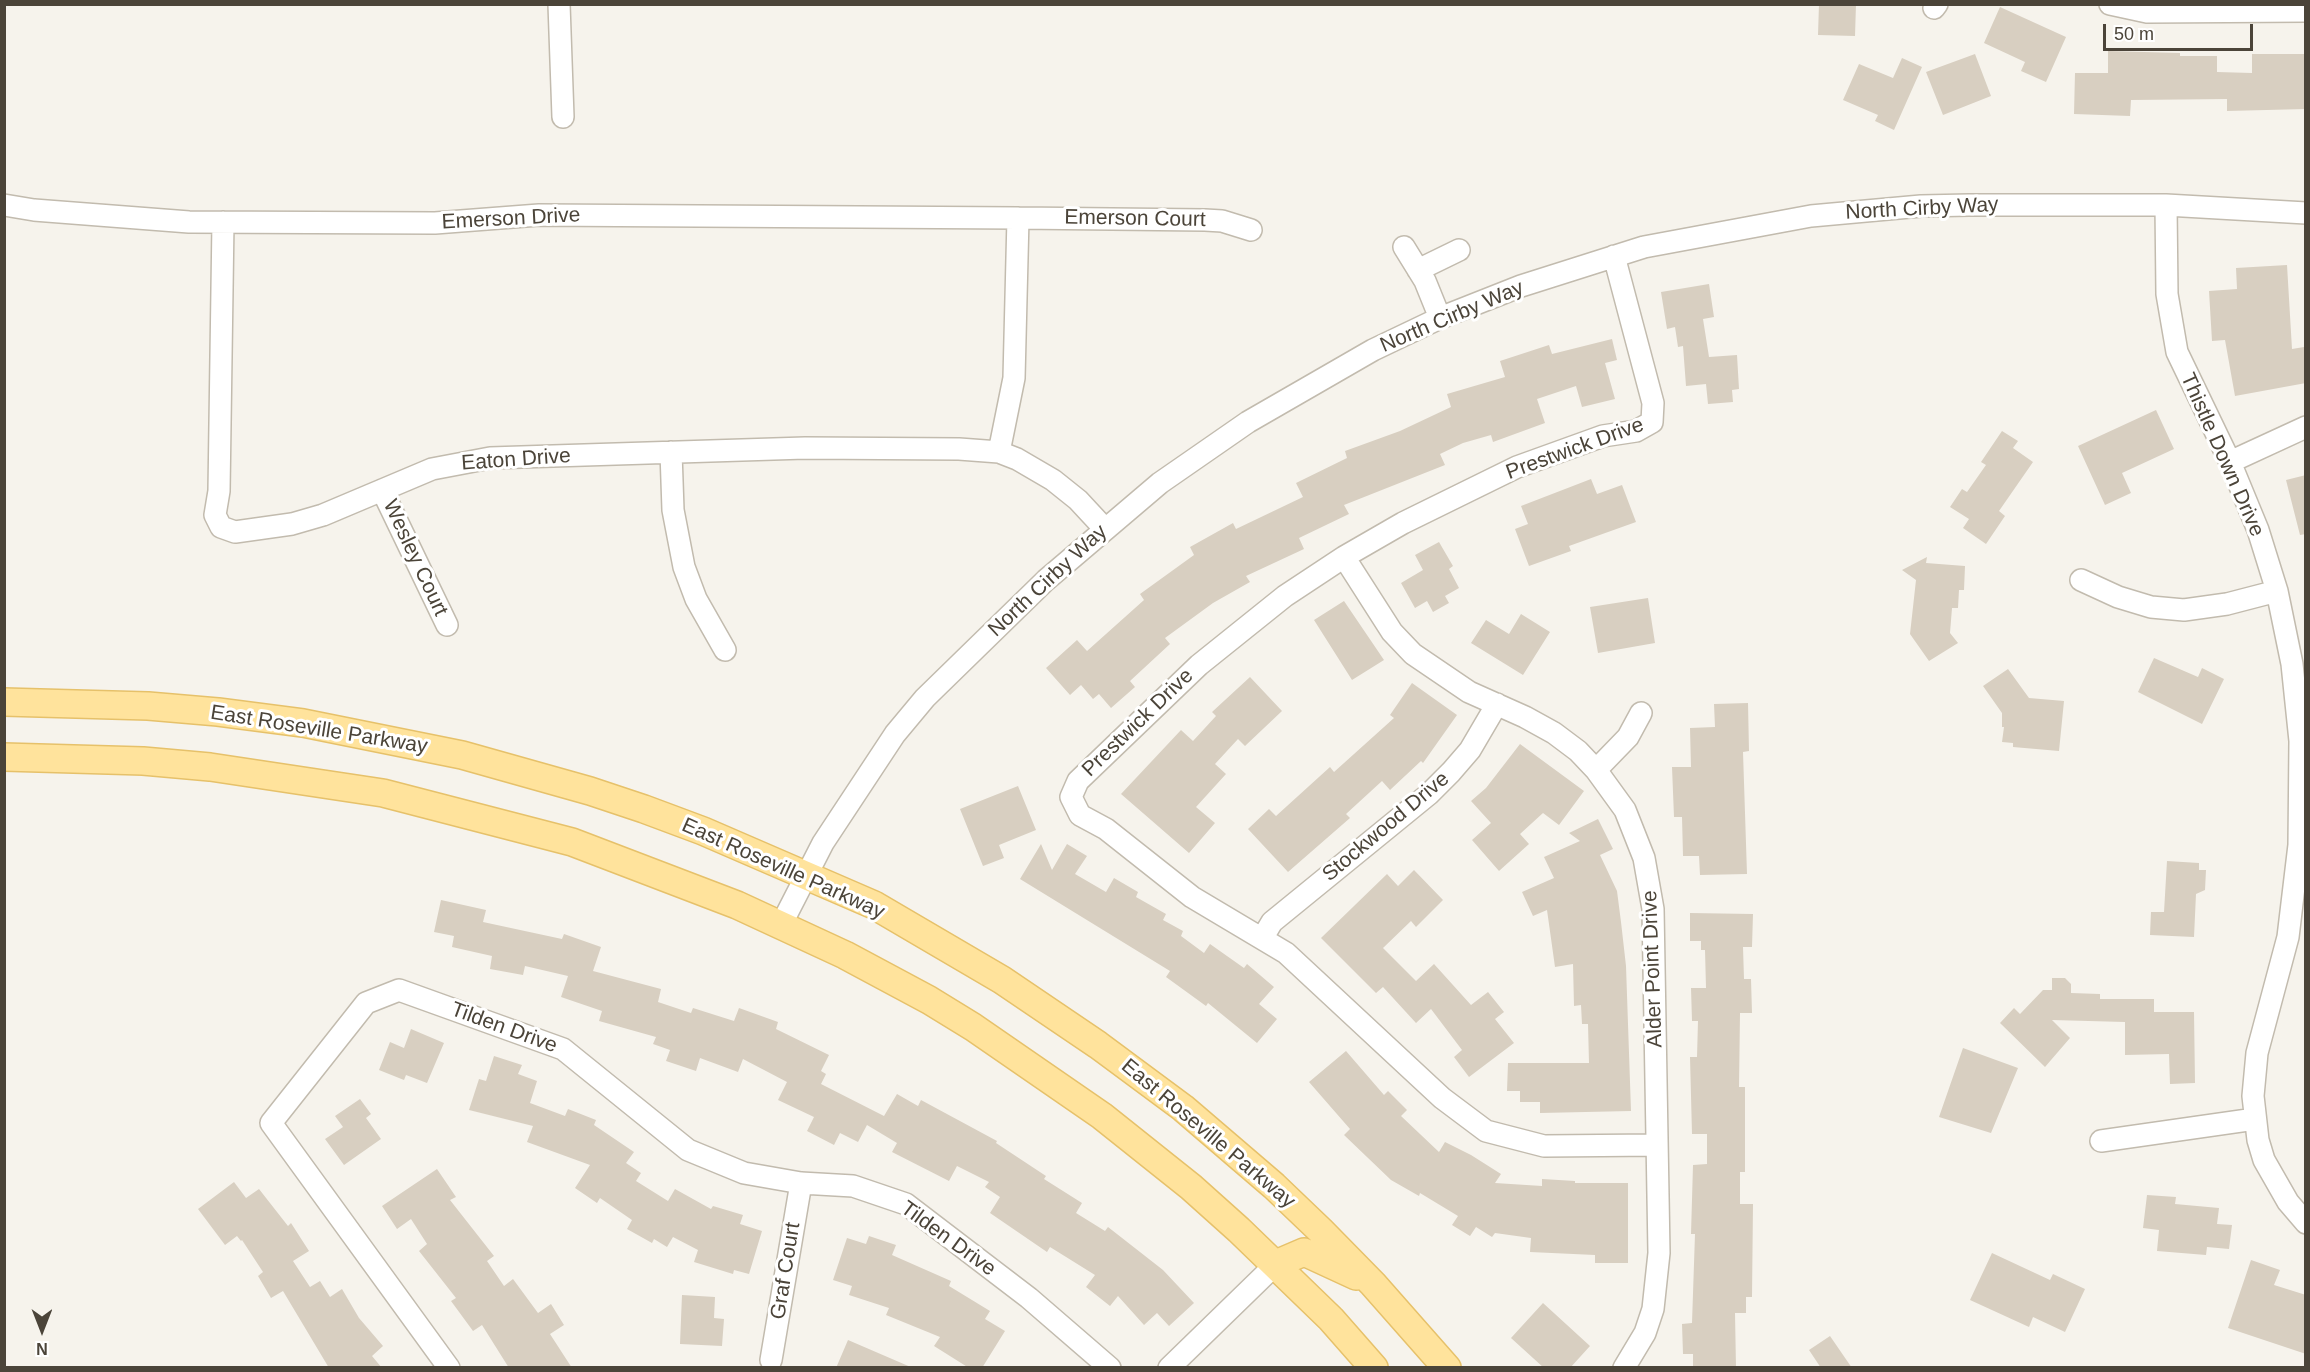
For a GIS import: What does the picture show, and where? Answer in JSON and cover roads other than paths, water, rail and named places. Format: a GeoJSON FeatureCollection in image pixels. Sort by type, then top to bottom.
{"type":"FeatureCollection","features":[{"type":"Feature","properties":{"kind":"main road","name":"East Roseville Parkway"},"geometry":{"type":"LineString","coordinates":[[4,702],[148,706],[218,712],[303,723],[400,741],[462,755],[590,791],[703,831],[807,875],[874,906],[1002,980],[1143,1077],[1274,1186],[1373,1284],[1447,1368]]}},
{"type":"Feature","properties":{"kind":"main road"},"geometry":{"type":"LineString","coordinates":[[4,757],[143,761],[210,767],[383,793],[572,842],[678,880],[782,925],[929,1000],[1060,1086],[1191,1186],[1332,1319],[1374,1368]]}},
{"type":"Feature","properties":{"kind":"main road"},"geometry":{"type":"LineString","coordinates":[[1276,1264],[1304,1252],[1373,1284]]}},
{"type":"Feature","properties":{"kind":"street"},"geometry":{"type":"LineString","coordinates":[[559,4],[563,117]]}},
{"type":"Feature","properties":{"kind":"street"},"geometry":{"type":"LineString","coordinates":[[2110,4],[2147,12],[2306,11]]}},
{"type":"Feature","properties":{"kind":"street","name":"Emerson Drive"},"geometry":{"type":"LineString","coordinates":[[4,205],[34,210],[223,222],[435,223],[538,215],[1018,218]]}},
{"type":"Feature","properties":{"kind":"street","name":"North Cirby Way"},"geometry":{"type":"LineString","coordinates":[[782,925],[823,843],[869,770],[925,698],[1046,580],[1104,528],[1160,483],[1248,422],[1373,350],[1440,318],[1521,286],[1614,256],[1721,231],[1862,210],[1959,205],[2166,205],[2306,213]]}},
{"type":"Feature","properties":{"kind":"street","name":"Thistle Down Drive"},"geometry":{"type":"LineString","coordinates":[[2166,205],[2167,294],[2173,335],[2187,376],[2230,462],[2258,530],[2277,591],[2296,696],[2302,777],[2297,939],[2254,1072],[2255,1119],[2264,1160],[2288,1202],[2306,1223]]}},
{"type":"Feature","properties":{"kind":"street"},"geometry":{"type":"LineString","coordinates":[[999,452],[1014,378],[1017,349],[1018,218]]}},
{"type":"Feature","properties":{"kind":"street","name":"Emerson Court"},"geometry":{"type":"LineString","coordinates":[[1018,218],[1213,220],[1251,230]]}},
{"type":"Feature","properties":{"kind":"street","name":"Eaton Drive"},"geometry":{"type":"LineString","coordinates":[[223,222],[219,491],[215,515],[221,527],[235,532],[292,524],[323,515],[432,469],[490,458],[817,448],[959,449],[999,452],[1017,459],[1053,480],[1078,500],[1104,528]]}},
{"type":"Feature","properties":{"kind":"street"},"geometry":{"type":"LineString","coordinates":[[1404,247],[1418,270],[1440,318]]}},
{"type":"Feature","properties":{"kind":"street"},"geometry":{"type":"LineString","coordinates":[[1418,270],[1459,250]]}},
{"type":"Feature","properties":{"kind":"street","name":"Prestwick Drive"},"geometry":{"type":"LineString","coordinates":[[1614,256],[1653,403],[1652,422],[1636,431],[1603,436],[1517,467],[1403,523],[1344,557],[1285,596],[1199,665],[1078,781],[1071,797],[1080,815],[1106,829],[1191,897],[1286,953],[1313,975],[1442,1098],[1486,1131],[1554,1146],[1658,1145]]}},
{"type":"Feature","properties":{"kind":"street"},"geometry":{"type":"LineString","coordinates":[[2230,462],[2306,427]]}},
{"type":"Feature","properties":{"kind":"street"},"geometry":{"type":"LineString","coordinates":[[671,452],[673,510],[684,567],[700,608],[725,650]]}},
{"type":"Feature","properties":{"kind":"street","name":"Wesley Court"},"geometry":{"type":"LineString","coordinates":[[382,490],[447,625]]}},
{"type":"Feature","properties":{"kind":"street","name":"Alder Point Drive"},"geometry":{"type":"LineString","coordinates":[[1344,557],[1392,632],[1413,654],[1469,692],[1554,733],[1596,770],[1624,810],[1635,833],[1650,882],[1653,909],[1658,1145],[1658,1282],[1646,1333],[1624,1368]]}},
{"type":"Feature","properties":{"kind":"street"},"geometry":{"type":"LineString","coordinates":[[2081,580],[2118,597],[2151,607],[2184,610],[2227,604],[2277,591]]}},
{"type":"Feature","properties":{"kind":"street","name":"Stockwood Drive"},"geometry":{"type":"LineString","coordinates":[[1263,938],[1272,922],[1429,794],[1451,772],[1470,750],[1497,704]]}},
{"type":"Feature","properties":{"kind":"street"},"geometry":{"type":"LineString","coordinates":[[1596,770],[1628,737],[1641,713]]}},
{"type":"Feature","properties":{"kind":"street","name":"Tilden Drive"},"geometry":{"type":"LineString","coordinates":[[449,1368],[271,1123],[366,1002],[399,990],[563,1048],[688,1150],[744,1173],[801,1183],[853,1186],[906,1204],[1029,1298],[1110,1368]]}},
{"type":"Feature","properties":{"kind":"street"},"geometry":{"type":"LineString","coordinates":[[2101,1141],[2255,1119]]}},
{"type":"Feature","properties":{"kind":"street","name":"Graf Court"},"geometry":{"type":"LineString","coordinates":[[771,1360],[801,1183]]}},
{"type":"Feature","properties":{"kind":"street"},"geometry":{"type":"LineString","coordinates":[[1169,1368],[1276,1264]]}}]}
